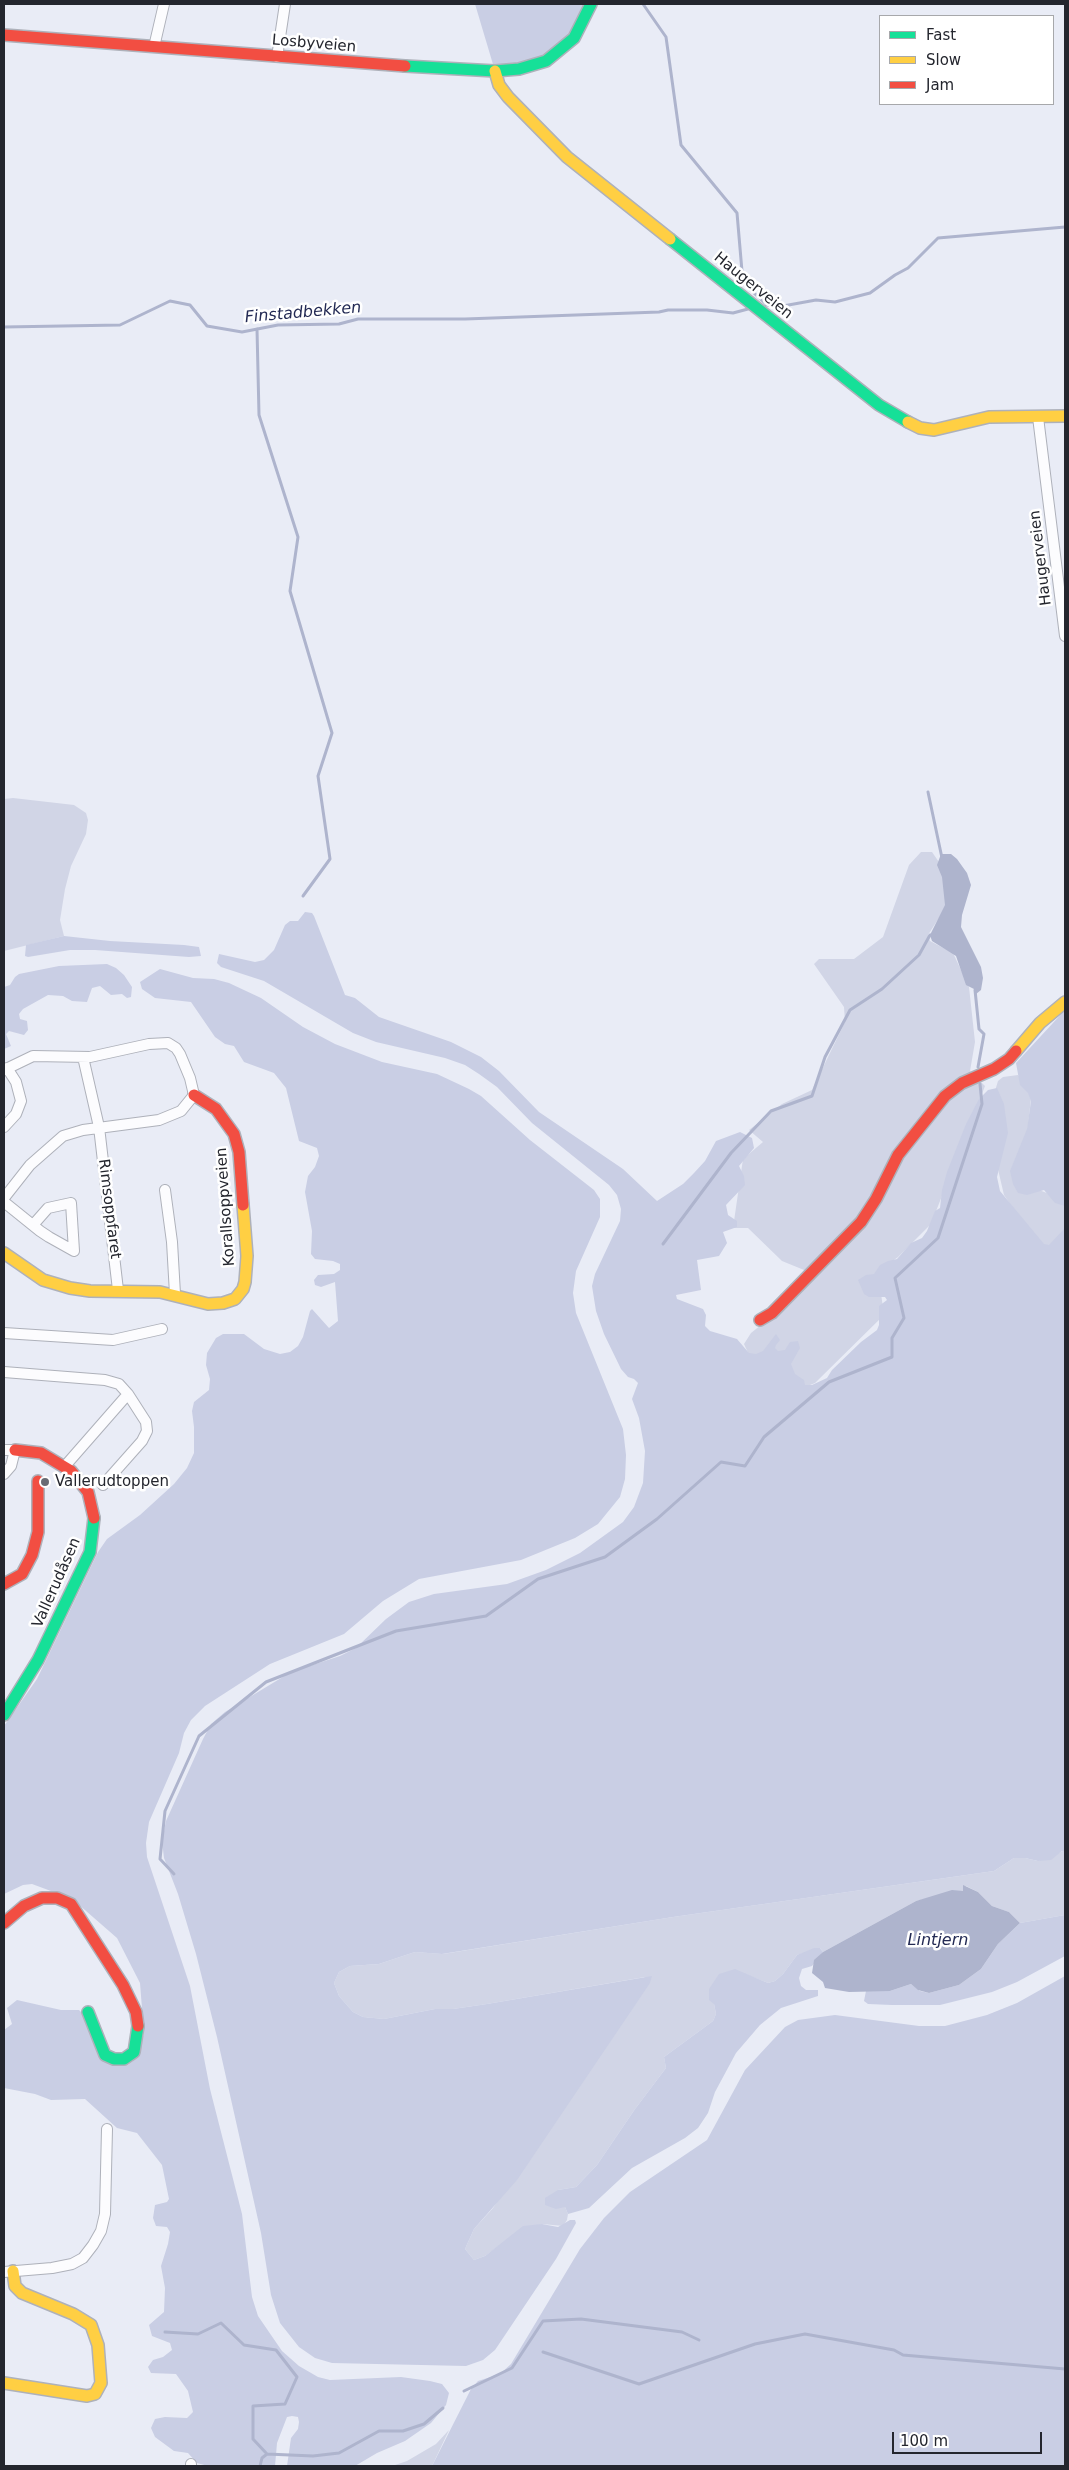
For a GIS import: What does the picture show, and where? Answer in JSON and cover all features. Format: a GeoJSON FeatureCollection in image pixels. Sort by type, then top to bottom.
{"type":"FeatureCollection","features":[{"type":"Feature","properties":{"kind":"street"},"geometry":{"type":"LineString","coordinates":[[154,47],[164,4]]}},
{"type":"Feature","properties":{"kind":"street"},"geometry":{"type":"LineString","coordinates":[[277,56],[285,4]]}},
{"type":"Feature","properties":{"kind":"street","name":"Losbyveien"},"geometry":{"type":"LineString","coordinates":[[4,35],[451,70],[495,71],[519,69],[546,61],[560,52],[574,38],[591,4]]}},
{"type":"Feature","properties":{"kind":"street","name":"Haugerveien"},"geometry":{"type":"LineString","coordinates":[[495,71],[499,85],[508,97],[567,157],[896,417],[920,428],[934,430],[989,417],[1065,416]]}},
{"type":"Feature","properties":{"kind":"street","name":"Haugerveien"},"geometry":{"type":"LineString","coordinates":[[1038,417],[1065,636]]}},
{"type":"Feature","properties":{"kind":"street"},"geometry":{"type":"LineString","coordinates":[[760,1320],[772,1313],[861,1222],[876,1199],[898,1155],[945,1096],[962,1082],[994,1069],[1009,1060],[1040,1023],[1065,1002]]}},
{"type":"Feature","properties":{"kind":"street"},"geometry":{"type":"LineString","coordinates":[[4,1127],[16,1114],[20,1101],[16,1082],[6,1069],[33,1056],[83,1057],[168,1043],[176,1048],[180,1054],[190,1078],[194,1096],[181,1111],[164,1118],[75,1132],[58,1140],[30,1165],[4,1198]]}},
{"type":"Feature","properties":{"kind":"street","name":"Rimsoppfaret"},"geometry":{"type":"LineString","coordinates":[[83,1057],[99,1128],[118,1290]]}},
{"type":"Feature","properties":{"kind":"street","name":"Korallsoppveien"},"geometry":{"type":"LineString","coordinates":[[4,1253],[50,1283],[81,1290],[150,1291],[174,1294],[200,1302],[229,1302],[235,1299],[244,1289],[246,1273],[245,1224],[238,1143],[231,1128],[221,1115],[208,1103],[194,1096]]}},
{"type":"Feature","properties":{"kind":"street"},"geometry":{"type":"LineString","coordinates":[[165,1190],[172,1242],[174,1294]]}},
{"type":"Feature","properties":{"kind":"street"},"geometry":{"type":"LineString","coordinates":[[4,1202],[33,1225],[49,1237],[74,1251],[71,1203],[48,1208],[33,1225]]}},
{"type":"Feature","properties":{"kind":"street"},"geometry":{"type":"LineString","coordinates":[[4,1333],[113,1340],[126,1339],[162,1329]]}},
{"type":"Feature","properties":{"kind":"street"},"geometry":{"type":"LineString","coordinates":[[4,1372],[105,1380],[118,1384],[128,1394],[146,1422],[147,1431],[142,1441],[103,1485]]}},
{"type":"Feature","properties":{"kind":"street"},"geometry":{"type":"LineString","coordinates":[[65,1466],[128,1394]]}},
{"type":"Feature","properties":{"kind":"street"},"geometry":{"type":"LineString","coordinates":[[4,1474],[11,1466],[9,1450]]}},
{"type":"Feature","properties":{"kind":"street","name":"Vallerudåsen"},"geometry":{"type":"LineString","coordinates":[[4,1715],[38,1660],[78,1578],[92,1545],[95,1522],[91,1502],[83,1485],[65,1466],[41,1453],[9,1450]]}},
{"type":"Feature","properties":{"kind":"street"},"geometry":{"type":"LineString","coordinates":[[4,1584],[22,1574],[27,1567],[36,1544],[38,1481]]}},
{"type":"Feature","properties":{"kind":"street"},"geometry":{"type":"LineString","coordinates":[[4,1923],[24,1906],[42,1898],[57,1898],[71,1904],[136,2012],[138,2027],[134,2052],[124,2059],[114,2059],[105,2055],[88,2012]]}},
{"type":"Feature","properties":{"kind":"street"},"geometry":{"type":"LineString","coordinates":[[4,2383],[48,2388],[87,2396],[95,2394],[101,2383],[98,2345],[91,2325],[73,2314],[22,2293],[15,2286],[8,2272],[72,2264],[83,2258],[93,2245],[101,2231],[105,2214],[107,2129]]}},
{"type":"Feature","properties":{"kind":"shaded area"},"geometry":{"type":"Polygon","coordinates":[[[475,4],[594,4],[574,43],[543,62],[495,71],[475,4]]]}},
{"type":"Feature","properties":{"kind":"shaded area"},"geometry":{"type":"Polygon","coordinates":[[[13,798],[74,805],[86,813],[88,820],[86,834],[71,866],[65,889],[60,920],[64,936],[4,951],[4,799],[13,798]]]}},
{"type":"Feature","properties":{"kind":"shaded area"},"geometry":{"type":"Polygon","coordinates":[[[921,852],[932,852],[943,868],[949,902],[928,935],[930,941],[953,953],[969,987],[975,1042],[970,1071],[985,1086],[931,1224],[898,1257],[878,1272],[884,1315],[815,1383],[805,1387],[750,1357],[744,1344],[751,1333],[776,1313],[809,1272],[782,1261],[748,1228],[733,1228],[743,1159],[763,1142],[749,1130],[782,1104],[812,1090],[845,1022],[844,1007],[814,964],[819,959],[854,959],[883,937],[909,865],[921,852]]]}},
{"type":"Feature","properties":{"kind":"shaded area"},"geometry":{"type":"Polygon","coordinates":[[[305,912],[312,913],[314,916],[345,995],[355,998],[379,1017],[451,1042],[481,1057],[499,1071],[539,1112],[623,1169],[657,1201],[683,1184],[694,1173],[705,1161],[716,1141],[740,1132],[752,1138],[754,1148],[739,1166],[744,1176],[745,1185],[726,1205],[728,1215],[737,1221],[737,1227],[723,1232],[727,1243],[719,1256],[697,1260],[701,1290],[676,1295],[677,1299],[703,1309],[706,1315],[705,1326],[710,1331],[737,1339],[749,1353],[756,1354],[763,1351],[776,1334],[780,1340],[775,1348],[778,1351],[785,1350],[790,1342],[798,1341],[800,1348],[791,1364],[795,1374],[804,1380],[805,1385],[812,1385],[827,1378],[832,1370],[861,1342],[877,1330],[879,1325],[879,1306],[887,1300],[885,1297],[869,1297],[864,1294],[858,1280],[866,1275],[874,1274],[880,1265],[897,1259],[911,1243],[922,1238],[927,1231],[935,1211],[940,1208],[947,1172],[966,1124],[979,1099],[988,1090],[997,1088],[1004,1104],[1008,1133],[997,1177],[1000,1191],[1044,1244],[1049,1245],[1065,1228],[1065,1852],[1062,1851],[1051,1860],[1038,1861],[1014,1858],[994,1871],[673,1917],[442,1954],[415,1952],[379,1964],[350,1966],[339,1972],[334,1983],[339,1996],[353,2012],[363,2017],[384,2019],[435,2009],[453,2009],[487,2004],[652,1976],[650,1983],[517,2180],[474,2229],[465,2249],[474,2260],[485,2256],[523,2226],[542,2224],[558,2227],[570,2220],[575,2220],[576,2223],[556,2259],[495,2350],[483,2360],[466,2366],[332,2363],[315,2358],[299,2347],[280,2323],[271,2295],[261,2233],[217,2037],[196,1954],[178,1894],[164,1858],[162,1841],[166,1821],[203,1739],[211,1724],[225,1712],[291,1672],[340,1656],[356,1648],[386,1619],[409,1602],[434,1594],[507,1584],[546,1570],[580,1553],[623,1522],[634,1507],[643,1483],[645,1451],[639,1418],[632,1399],[638,1383],[628,1377],[621,1369],[604,1334],[596,1311],[592,1286],[595,1274],[620,1221],[621,1209],[617,1195],[609,1185],[532,1123],[497,1087],[465,1065],[445,1058],[376,1042],[353,1033],[264,981],[221,967],[217,963],[219,954],[255,962],[264,960],[274,950],[285,925],[290,921],[298,921],[305,912]]]}},
{"type":"Feature","properties":{"kind":"shaded area"},"geometry":{"type":"Polygon","coordinates":[[[64,936],[199,947],[201,956],[189,957],[70,950],[25,956],[26,945],[64,936]]]}},
{"type":"Feature","properties":{"kind":"shaded area"},"geometry":{"type":"Polygon","coordinates":[[[107,964],[116,968],[124,975],[132,987],[131,997],[127,998],[122,994],[111,995],[100,986],[92,988],[87,1002],[72,1001],[63,996],[48,995],[23,1009],[19,1014],[20,1019],[27,1021],[28,1030],[24,1035],[9,1031],[6,1034],[11,1046],[4,1049],[4,987],[10,985],[15,977],[19,974],[59,966],[107,964]]]}},
{"type":"Feature","properties":{"kind":"shaded area"},"geometry":{"type":"Polygon","coordinates":[[[160,969],[193,978],[214,979],[229,983],[261,998],[303,1027],[335,1044],[382,1062],[437,1074],[469,1089],[481,1096],[530,1140],[594,1190],[600,1199],[600,1217],[576,1271],[573,1293],[576,1313],[623,1429],[626,1455],[625,1479],[620,1497],[598,1524],[575,1538],[521,1560],[419,1579],[383,1601],[344,1634],[270,1664],[205,1706],[191,1720],[184,1733],[179,1753],[149,1822],[146,1843],[147,1857],[190,1986],[210,2089],[242,2214],[252,2297],[258,2316],[282,2351],[299,2366],[318,2377],[330,2380],[401,2377],[442,2384],[449,2393],[446,2405],[431,2423],[405,2441],[377,2453],[355,2466],[287,2466],[291,2438],[298,2429],[299,2422],[298,2417],[292,2416],[287,2417],[277,2443],[275,2466],[208,2466],[197,2463],[188,2453],[174,2451],[155,2437],[151,2428],[155,2419],[165,2417],[187,2418],[193,2412],[188,2391],[176,2374],[151,2373],[148,2367],[153,2360],[163,2357],[172,2350],[170,2343],[152,2336],[149,2325],[164,2312],[165,2288],[161,2266],[170,2232],[167,2227],[156,2226],[153,2218],[155,2205],[167,2202],[169,2199],[162,2165],[137,2133],[117,2128],[85,2099],[51,2100],[35,2094],[4,2088],[4,2030],[12,2024],[7,2008],[17,2000],[61,2010],[79,2010],[83,2014],[105,2062],[115,2066],[128,2065],[133,2061],[144,2034],[140,1983],[117,1938],[78,1904],[59,1894],[32,1884],[23,1885],[4,1894],[4,1726],[37,1679],[98,1552],[107,1539],[140,1515],[174,1484],[187,1468],[194,1453],[192,1411],[194,1402],[209,1390],[210,1379],[206,1365],[207,1353],[216,1338],[223,1334],[244,1334],[264,1349],[280,1354],[290,1352],[298,1346],[312,1309],[329,1328],[338,1321],[335,1282],[321,1287],[315,1285],[314,1280],[318,1275],[334,1274],[340,1270],[340,1264],[333,1261],[315,1259],[311,1254],[312,1231],[305,1192],[308,1176],[315,1167],[319,1156],[317,1148],[299,1141],[286,1088],[274,1073],[244,1062],[234,1046],[225,1044],[215,1037],[191,1002],[155,998],[142,989],[140,982],[160,969]]]}},
{"type":"Feature","properties":{"kind":"shaded area"},"geometry":{"type":"Polygon","coordinates":[[[1065,1010],[1065,1206],[1055,1203],[1044,1190],[1027,1195],[1018,1193],[1013,1184],[1010,1171],[1027,1129],[1031,1101],[1028,1093],[1020,1085],[1016,1063],[1065,1010]]]}},
{"type":"Feature","properties":{"kind":"shaded area"},"geometry":{"type":"Polygon","coordinates":[[[1018,1075],[1025,1083],[1031,1098],[1027,1135],[1039,1190],[1065,1200],[1065,1238],[1059,1247],[1039,1247],[1004,1195],[997,1165],[995,1091],[998,1081],[1003,1077],[1018,1075]]]}},
{"type":"Feature","properties":{"kind":"shaded area"},"geometry":{"type":"Polygon","coordinates":[[[1063,1851],[1065,1852],[1065,1915],[1020,1923],[1009,1912],[992,1906],[978,1892],[966,1886],[963,1891],[916,1901],[823,1952],[820,1948],[797,1955],[783,1974],[775,1981],[768,1983],[735,1970],[714,2004],[716,2014],[713,2021],[664,2057],[666,2068],[597,2165],[576,2187],[558,2190],[561,2206],[565,2207],[568,2214],[563,2226],[542,2224],[499,2246],[485,2256],[474,2260],[465,2249],[474,2229],[493,2208],[645,1977],[487,2004],[453,2009],[435,2009],[384,2019],[363,2017],[353,2012],[339,1996],[334,1983],[339,1972],[350,1966],[379,1964],[415,1952],[443,1954],[673,1917],[994,1871],[1014,1858],[1038,1861],[1063,1851]]]}},
{"type":"Feature","properties":{"kind":"shaded area"},"geometry":{"type":"Polygon","coordinates":[[[1065,1915],[1065,1956],[1017,1982],[992,1992],[940,2005],[868,2004],[864,2001],[866,1991],[890,1991],[911,1984],[920,1991],[929,1993],[959,1985],[981,1969],[998,1944],[1020,1923],[1065,1915]]]}},
{"type":"Feature","properties":{"kind":"shaded area"},"geometry":{"type":"Polygon","coordinates":[[[814,1948],[820,1948],[823,1952],[812,1966],[802,1969],[799,1978],[801,1986],[806,1990],[818,1990],[818,1996],[781,2008],[760,2025],[736,2053],[715,2092],[708,2113],[698,2128],[685,2138],[632,2168],[589,2208],[568,2214],[565,2207],[556,2209],[545,2205],[545,2198],[558,2190],[576,2187],[597,2165],[666,2068],[664,2057],[713,2021],[716,2014],[714,2004],[709,2000],[709,1989],[719,1974],[735,1969],[768,1983],[775,1981],[783,1974],[797,1955],[814,1948]]]}},
{"type":"Feature","properties":{"kind":"shaded area"},"geometry":{"type":"Polygon","coordinates":[[[1065,1976],[1065,2466],[432,2466],[471,2389],[478,2381],[500,2374],[511,2364],[580,2249],[604,2218],[630,2192],[707,2140],[745,2070],[785,2027],[798,2020],[835,2015],[919,2026],[945,2026],[987,2015],[1017,2003],[1065,1976]]]}},
{"type":"Feature","properties":{"kind":"shaded area"},"geometry":{"type":"Polygon","coordinates":[[[449,2430],[432,2466],[392,2466],[407,2461],[436,2444],[449,2430]]]}},
{"type":"Feature","properties":{"kind":"water"},"geometry":{"type":"Polygon","coordinates":[[[941,854],[951,854],[957,859],[967,873],[971,885],[962,915],[961,927],[981,967],[983,978],[981,990],[976,994],[974,989],[966,985],[956,956],[932,941],[930,935],[945,905],[942,877],[937,865],[941,854]]]}},
{"type":"Feature","properties":{"kind":"water","name":"Lintjern"},"geometry":{"type":"Polygon","coordinates":[[[963,1885],[978,1892],[992,1906],[1009,1912],[1020,1923],[998,1944],[981,1969],[959,1985],[929,1993],[918,1990],[911,1984],[890,1991],[849,1992],[825,1988],[823,1982],[812,1973],[814,1960],[823,1952],[916,1901],[952,1890],[963,1891],[963,1885]]]}},
{"type":"Feature","properties":{"kind":"waterway"},"geometry":{"type":"LineString","coordinates":[[643,4],[666,37],[681,145],[737,213],[743,283],[767,305]]}},
{"type":"Feature","properties":{"kind":"waterway"},"geometry":{"type":"LineString","coordinates":[[766,305],[783,306],[816,300],[835,302],[870,293],[908,268],[938,238],[1065,227]]}},
{"type":"Feature","properties":{"kind":"waterway","name":"Finstadbekken"},"geometry":{"type":"LineString","coordinates":[[4,327],[120,325],[170,301],[190,305],[207,326],[242,332],[278,325],[339,324],[358,319],[465,319],[659,312],[668,310],[707,310],[733,313],[748,309]]}},
{"type":"Feature","properties":{"kind":"waterway"},"geometry":{"type":"LineString","coordinates":[[257,329],[259,415],[298,537],[290,591],[332,733],[318,776],[330,859],[303,896]]}},
{"type":"Feature","properties":{"kind":"waterway"},"geometry":{"type":"LineString","coordinates":[[928,792],[942,858]]}},
{"type":"Feature","properties":{"kind":"waterway"},"geometry":{"type":"LineString","coordinates":[[663,1244],[731,1153],[771,1111],[812,1096],[825,1057],[850,1010],[882,989],[919,955],[930,935],[934,935]]}},
{"type":"Feature","properties":{"kind":"waterway"},"geometry":{"type":"LineString","coordinates":[[975,990],[979,1029],[984,1034],[978,1067]]}},
{"type":"Feature","properties":{"kind":"waterway"},"geometry":{"type":"LineString","coordinates":[[174,1874],[160,1859],[165,1811],[199,1736],[266,1682],[396,1631],[486,1616],[538,1579],[605,1557],[657,1519],[721,1462],[745,1466],[764,1437],[829,1382],[892,1357],[892,1338],[904,1318],[895,1278],[938,1238],[982,1104],[980,1084]]}},
{"type":"Feature","properties":{"kind":"waterway"},"geometry":{"type":"LineString","coordinates":[[464,2391],[512,2368],[543,2321],[581,2319],[682,2332],[699,2340]]}},
{"type":"Feature","properties":{"kind":"waterway"},"geometry":{"type":"LineString","coordinates":[[165,2332],[198,2334],[221,2323],[244,2345],[276,2350],[297,2377],[285,2404],[253,2406],[253,2439],[267,2454]]}},
{"type":"Feature","properties":{"kind":"waterway"},"geometry":{"type":"LineString","coordinates":[[543,2352],[639,2384],[755,2344],[805,2334],[894,2350],[903,2355],[1065,2369]]}},
{"type":"Feature","properties":{"kind":"waterway"},"geometry":{"type":"LineString","coordinates":[[260,2466],[262,2458],[267,2454],[313,2456],[339,2453],[379,2431],[403,2431],[424,2424],[443,2408]]}},
{"type":"Feature","properties":{"kind":"traffic: fast"},"geometry":{"type":"LineString","coordinates":[[405,66],[495,71],[519,69],[546,61],[574,38],[591,4]]}},
{"type":"Feature","properties":{"kind":"traffic: fast"},"geometry":{"type":"LineString","coordinates":[[670,239],[879,405],[908,422]]}},
{"type":"Feature","properties":{"kind":"traffic: fast"},"geometry":{"type":"LineString","coordinates":[[4,1715],[38,1660],[90,1552],[94,1518]]}},
{"type":"Feature","properties":{"kind":"traffic: fast"},"geometry":{"type":"LineString","coordinates":[[88,2012],[105,2055],[114,2059],[124,2059],[134,2052],[138,2026]]}},
{"type":"Feature","properties":{"kind":"traffic: slow"},"geometry":{"type":"LineString","coordinates":[[495,71],[499,85],[508,97],[567,157],[670,239]]}},
{"type":"Feature","properties":{"kind":"traffic: slow"},"geometry":{"type":"LineString","coordinates":[[908,422],[920,428],[934,430],[989,417],[1065,416]]}},
{"type":"Feature","properties":{"kind":"traffic: slow"},"geometry":{"type":"LineString","coordinates":[[1016,1051],[1040,1023],[1065,1002]]}},
{"type":"Feature","properties":{"kind":"traffic: slow"},"geometry":{"type":"LineString","coordinates":[[4,1253],[43,1280],[70,1288],[90,1291],[160,1292],[208,1304],[223,1303],[235,1299],[243,1289],[245,1282],[247,1256],[243,1205]]}},
{"type":"Feature","properties":{"kind":"traffic: slow"},"geometry":{"type":"LineString","coordinates":[[4,2383],[87,2396],[95,2394],[101,2383],[98,2345],[91,2325],[73,2314],[22,2293],[15,2286],[13,2271]]}},
{"type":"Feature","properties":{"kind":"traffic: jam"},"geometry":{"type":"LineString","coordinates":[[4,35],[405,66]]}},
{"type":"Feature","properties":{"kind":"traffic: jam"},"geometry":{"type":"LineString","coordinates":[[760,1320],[772,1313],[861,1222],[876,1199],[898,1155],[945,1096],[962,1083],[994,1069],[1009,1059],[1016,1051]]}},
{"type":"Feature","properties":{"kind":"traffic: jam"},"geometry":{"type":"LineString","coordinates":[[194,1095],[216,1109],[234,1134],[239,1152],[243,1205]]}},
{"type":"Feature","properties":{"kind":"traffic: jam"},"geometry":{"type":"LineString","coordinates":[[15,1450],[41,1453],[71,1471],[88,1492],[94,1518]]}},
{"type":"Feature","properties":{"kind":"traffic: jam"},"geometry":{"type":"LineString","coordinates":[[4,1584],[22,1574],[32,1555],[38,1532],[38,1481]]}},
{"type":"Feature","properties":{"kind":"traffic: jam"},"geometry":{"type":"LineString","coordinates":[[4,1923],[24,1906],[42,1898],[57,1898],[71,1904],[123,1985],[136,2012],[138,2026]]}},
{"type":"Feature","properties":{"kind":"place","name":"Vallerudtoppen"},"geometry":{"type":"Point","coordinates":[45,1482]}}]}
